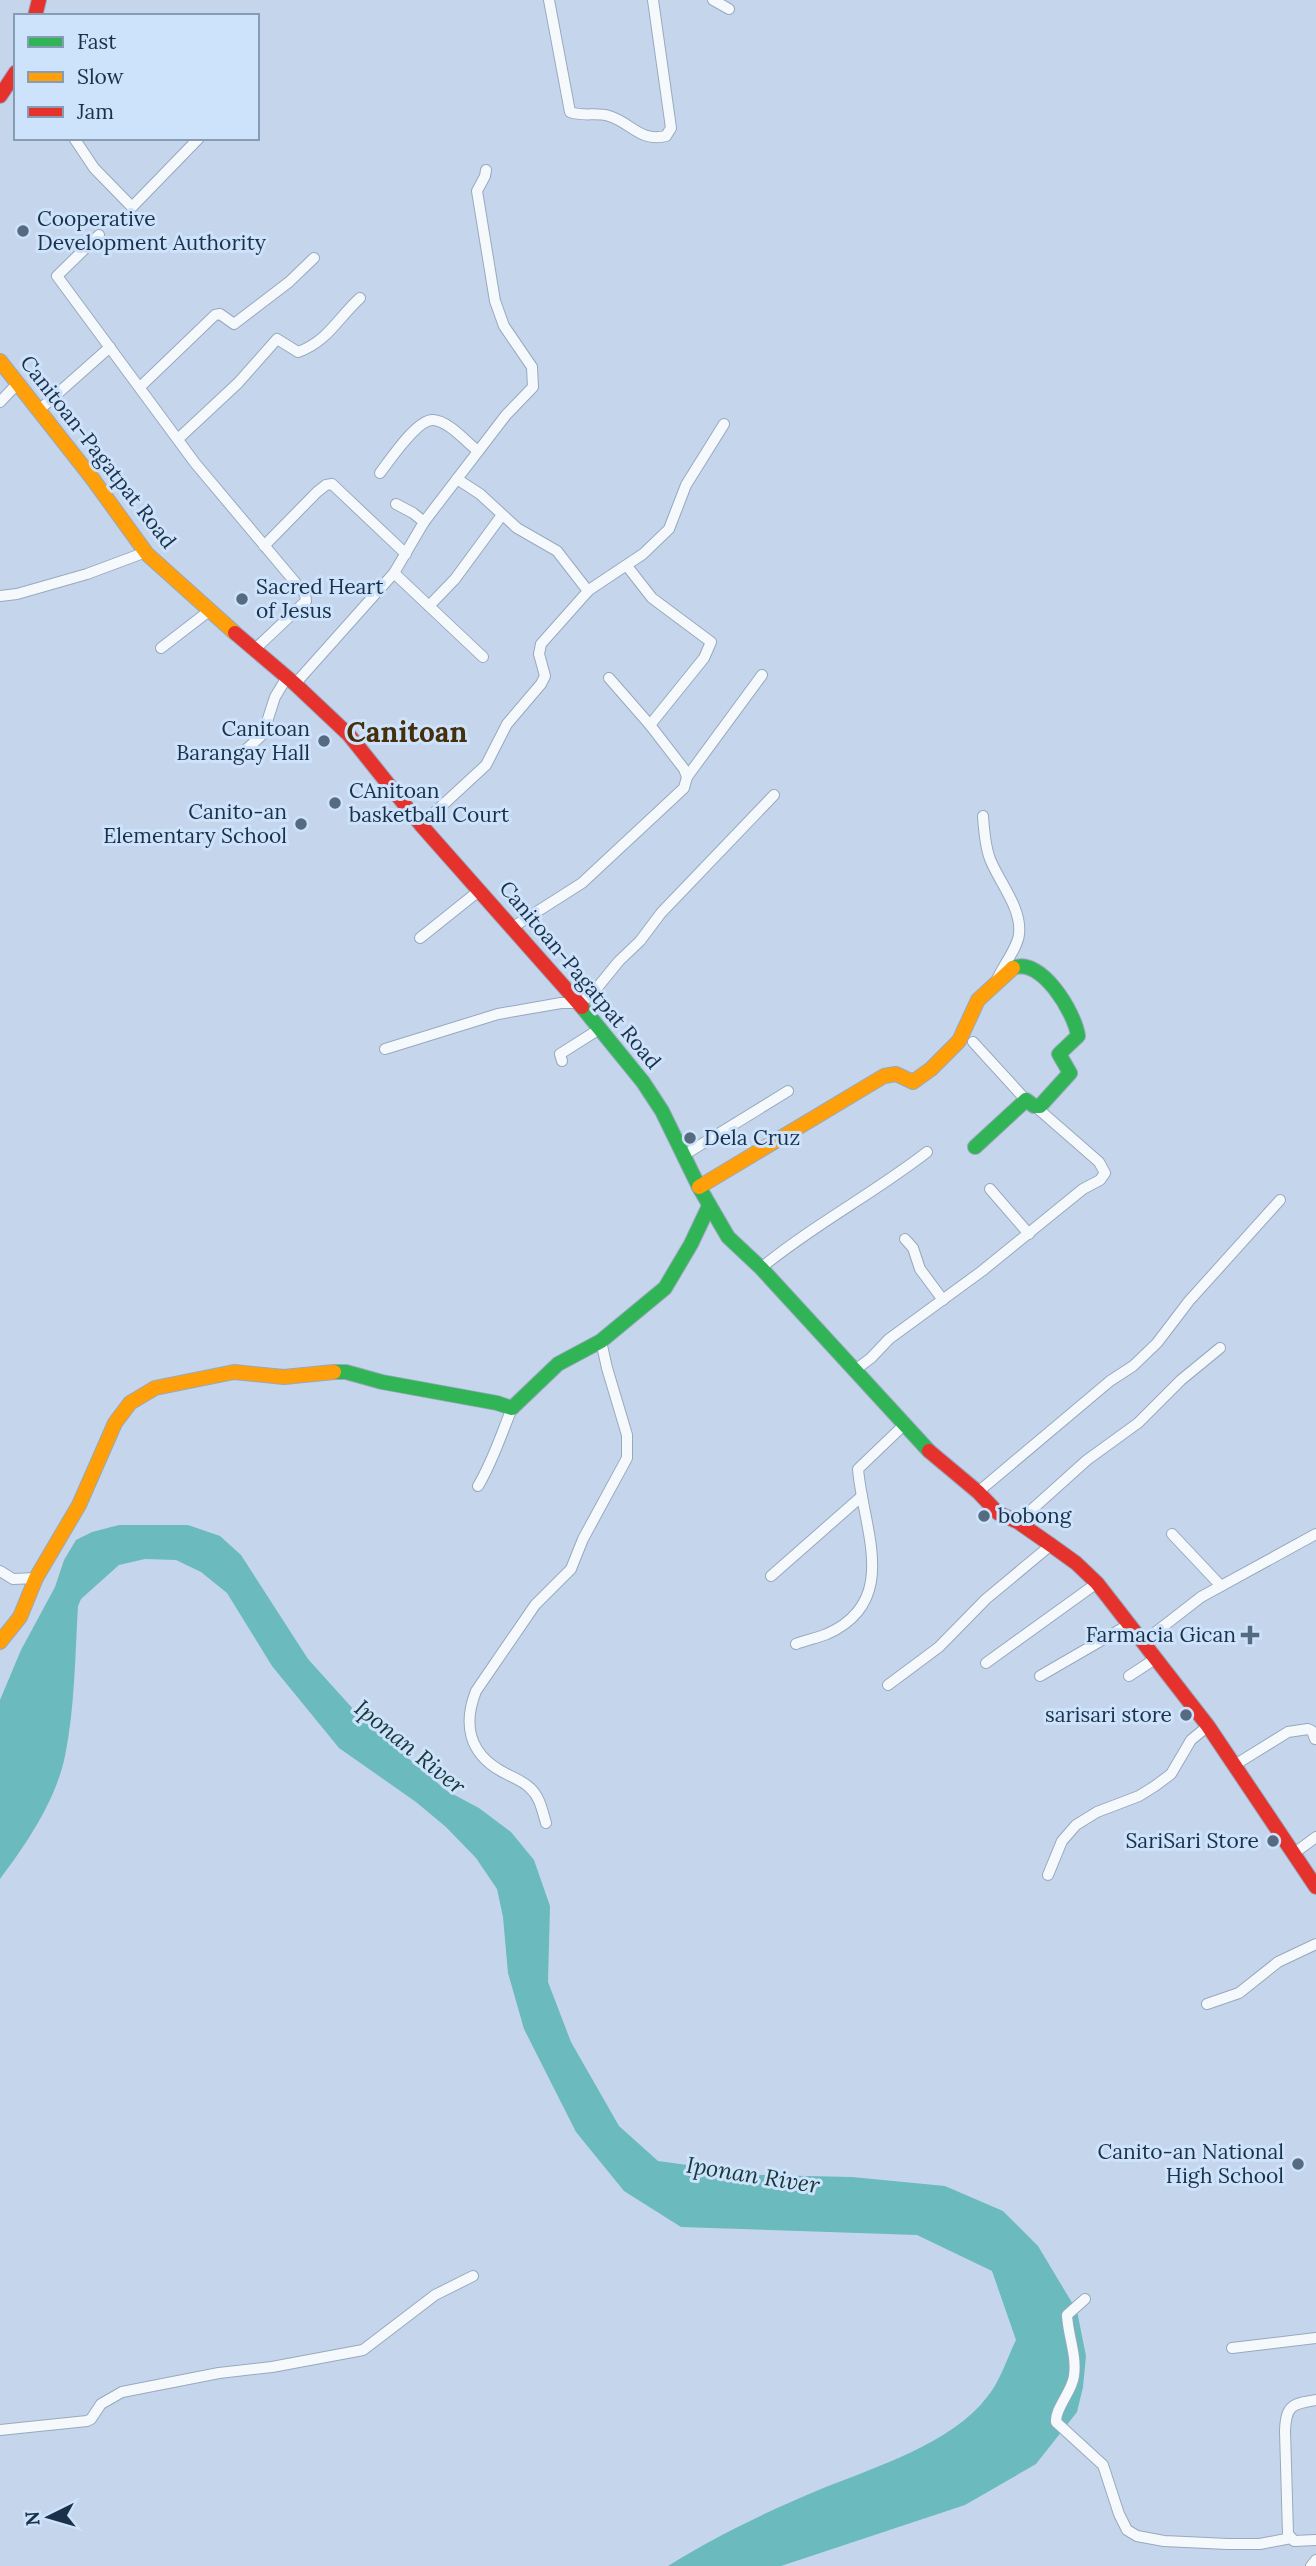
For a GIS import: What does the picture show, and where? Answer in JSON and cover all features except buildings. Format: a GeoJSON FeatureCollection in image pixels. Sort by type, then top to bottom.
{"type":"FeatureCollection","features":[{"type":"Feature","properties":{"kind":"street"},"geometry":{"type":"LineString","coordinates":[[549,0],[570,112],[578,115],[593,113],[611,116],[645,137],[655,139],[666,136],[671,128],[653,0]]}},
{"type":"Feature","properties":{"kind":"street"},"geometry":{"type":"LineString","coordinates":[[713,0],[729,9]]}},
{"type":"Feature","properties":{"kind":"street"},"geometry":{"type":"LineString","coordinates":[[75,140],[94,168],[132,207],[197,140]]}},
{"type":"Feature","properties":{"kind":"street"},"geometry":{"type":"LineString","coordinates":[[236,759],[263,734],[275,697],[394,573],[424,522],[534,383],[532,367],[504,326],[495,301],[477,191],[486,170]]}},
{"type":"Feature","properties":{"kind":"street"},"geometry":{"type":"LineString","coordinates":[[99,235],[57,276],[178,439],[305,594],[306,601],[254,650]]}},
{"type":"Feature","properties":{"kind":"street"},"geometry":{"type":"LineString","coordinates":[[140,387],[215,315],[220,314],[234,324],[289,282],[314,258]]}},
{"type":"Feature","properties":{"kind":"street"},"geometry":{"type":"LineString","coordinates":[[178,439],[238,383],[277,339],[298,352],[309,348],[320,342],[360,298]]}},
{"type":"Feature","properties":{"kind":"street"},"geometry":{"type":"LineString","coordinates":[[39,410],[110,347]]}},
{"type":"Feature","properties":{"kind":"street","name":"Canitoan-Pagatpat Road"},"geometry":{"type":"LineString","coordinates":[[0,360],[146,552],[349,735],[421,825],[601,1028],[643,1082],[684,1155],[698,1187],[728,1237],[748,1259],[761,1268],[933,1456],[978,1492],[998,1513],[1018,1522],[1051,1545],[1097,1583],[1208,1726],[1316,1887]]}},
{"type":"Feature","properties":{"kind":"street"},"geometry":{"type":"LineString","coordinates":[[0,402],[18,383]]}},
{"type":"Feature","properties":{"kind":"street"},"geometry":{"type":"LineString","coordinates":[[380,473],[407,438],[424,422],[435,420],[448,426],[478,451]]}},
{"type":"Feature","properties":{"kind":"street"},"geometry":{"type":"LineString","coordinates":[[421,825],[486,765],[506,724],[544,680],[539,650],[541,644],[587,591],[643,554],[669,529],[686,485],[724,424]]}},
{"type":"Feature","properties":{"kind":"street"},"geometry":{"type":"LineString","coordinates":[[457,479],[480,494],[517,528],[557,551],[587,591]]}},
{"type":"Feature","properties":{"kind":"street"},"geometry":{"type":"LineString","coordinates":[[264,546],[317,492],[332,484],[406,554]]}},
{"type":"Feature","properties":{"kind":"street"},"geometry":{"type":"LineString","coordinates":[[396,504],[424,522]]}},
{"type":"Feature","properties":{"kind":"street"},"geometry":{"type":"LineString","coordinates":[[429,606],[455,579],[502,515]]}},
{"type":"Feature","properties":{"kind":"street"},"geometry":{"type":"LineString","coordinates":[[0,596],[9,596],[76,577],[146,552]]}},
{"type":"Feature","properties":{"kind":"street"},"geometry":{"type":"LineString","coordinates":[[627,566],[652,598],[711,642],[704,658],[650,725]]}},
{"type":"Feature","properties":{"kind":"street"},"geometry":{"type":"LineString","coordinates":[[394,573],[484,657]]}},
{"type":"Feature","properties":{"kind":"street"},"geometry":{"type":"LineString","coordinates":[[161,648],[209,611]]}},
{"type":"Feature","properties":{"kind":"street"},"geometry":{"type":"LineString","coordinates":[[513,926],[582,883],[677,796],[684,788],[687,777],[762,675]]}},
{"type":"Feature","properties":{"kind":"street"},"geometry":{"type":"LineString","coordinates":[[609,678],[650,725],[684,769],[687,777]]}},
{"type":"Feature","properties":{"kind":"street"},"geometry":{"type":"LineString","coordinates":[[385,1049],[498,1014],[561,1003],[580,1003],[592,994],[619,961],[640,942],[661,913],[774,795]]}},
{"type":"Feature","properties":{"kind":"street"},"geometry":{"type":"LineString","coordinates":[[983,816],[990,858],[1014,907],[1020,932],[996,982]]}},
{"type":"Feature","properties":{"kind":"street"},"geometry":{"type":"LineString","coordinates":[[420,938],[480,890]]}},
{"type":"Feature","properties":{"kind":"street"},"geometry":{"type":"LineString","coordinates":[[698,1187],[884,1076],[896,1074],[913,1082],[931,1069],[959,1041],[978,1000],[1016,966],[1024,965],[1049,982],[1076,1021],[1078,1035],[1059,1052],[1069,1069],[1069,1076],[975,1147]]}},
{"type":"Feature","properties":{"kind":"street"},"geometry":{"type":"LineString","coordinates":[[562,1061],[560,1054],[601,1028]]}},
{"type":"Feature","properties":{"kind":"street"},"geometry":{"type":"LineString","coordinates":[[855,1370],[889,1339],[1029,1234],[1083,1189],[1100,1180],[1105,1173],[1099,1161],[1031,1103],[973,1042]]}},
{"type":"Feature","properties":{"kind":"street"},"geometry":{"type":"LineString","coordinates":[[684,1155],[788,1090]]}},
{"type":"Feature","properties":{"kind":"street"},"geometry":{"type":"LineString","coordinates":[[761,1268],[794,1241],[877,1186],[897,1176],[927,1152]]}},
{"type":"Feature","properties":{"kind":"street"},"geometry":{"type":"LineString","coordinates":[[990,1189],[1029,1234]]}},
{"type":"Feature","properties":{"kind":"street"},"geometry":{"type":"LineString","coordinates":[[978,1492],[1110,1381],[1133,1366],[1157,1343],[1188,1301],[1280,1200]]}},
{"type":"Feature","properties":{"kind":"street"},"geometry":{"type":"LineString","coordinates":[[478,1486],[494,1458],[512,1408],[565,1359],[601,1341],[665,1288],[681,1263],[709,1206]]}},
{"type":"Feature","properties":{"kind":"street"},"geometry":{"type":"LineString","coordinates":[[905,1239],[913,1248],[920,1269],[943,1300]]}},
{"type":"Feature","properties":{"kind":"street"},"geometry":{"type":"LineString","coordinates":[[546,1823],[538,1797],[531,1789],[498,1770],[477,1751],[469,1731],[470,1707],[476,1691],[535,1605],[571,1569],[583,1539],[628,1458],[627,1435],[601,1341]]}},
{"type":"Feature","properties":{"kind":"street"},"geometry":{"type":"LineString","coordinates":[[1018,1522],[1087,1460],[1138,1423],[1181,1380],[1220,1349]]}},
{"type":"Feature","properties":{"kind":"street"},"geometry":{"type":"LineString","coordinates":[[0,1642],[20,1617],[36,1578],[79,1506],[122,1411],[139,1395],[155,1388],[234,1371],[284,1377],[334,1371],[512,1408]]}},
{"type":"Feature","properties":{"kind":"street"},"geometry":{"type":"LineString","coordinates":[[796,1644],[828,1634],[859,1610],[869,1594],[874,1569],[858,1469],[905,1424]]}},
{"type":"Feature","properties":{"kind":"street"},"geometry":{"type":"LineString","coordinates":[[771,1576],[862,1496]]}},
{"type":"Feature","properties":{"kind":"street"},"geometry":{"type":"LineString","coordinates":[[1172,1534],[1221,1586]]}},
{"type":"Feature","properties":{"kind":"street"},"geometry":{"type":"LineString","coordinates":[[1143,1642],[1201,1597],[1316,1534]]}},
{"type":"Feature","properties":{"kind":"street"},"geometry":{"type":"LineString","coordinates":[[888,1685],[939,1647],[986,1599],[1051,1545]]}},
{"type":"Feature","properties":{"kind":"street"},"geometry":{"type":"LineString","coordinates":[[0,1571],[13,1580],[36,1578]]}},
{"type":"Feature","properties":{"kind":"street"},"geometry":{"type":"LineString","coordinates":[[986,1663],[1097,1583]]}},
{"type":"Feature","properties":{"kind":"street"},"geometry":{"type":"LineString","coordinates":[[1040,1676],[1128,1625]]}},
{"type":"Feature","properties":{"kind":"street"},"geometry":{"type":"LineString","coordinates":[[1129,1676],[1155,1659]]}},
{"type":"Feature","properties":{"kind":"street"},"geometry":{"type":"LineString","coordinates":[[1048,1875],[1062,1841],[1076,1825],[1097,1812],[1139,1796],[1171,1774],[1191,1740],[1208,1726]]}},
{"type":"Feature","properties":{"kind":"street"},"geometry":{"type":"LineString","coordinates":[[1233,1766],[1288,1732],[1308,1729],[1312,1731],[1315,1740]]}},
{"type":"Feature","properties":{"kind":"street"},"geometry":{"type":"LineString","coordinates":[[1293,1854],[1316,1837]]}},
{"type":"Feature","properties":{"kind":"street"},"geometry":{"type":"LineString","coordinates":[[1207,2004],[1239,1993],[1278,1962],[1316,1944]]}},
{"type":"Feature","properties":{"kind":"street"},"geometry":{"type":"LineString","coordinates":[[0,2430],[88,2421],[102,2404],[122,2392],[363,2350],[435,2295],[473,2276]]}},
{"type":"Feature","properties":{"kind":"street"},"geometry":{"type":"LineString","coordinates":[[1085,2299],[1067,2315],[1067,2329],[1074,2351],[1074,2375],[1070,2392],[1056,2415],[1056,2422],[1103,2465],[1127,2530],[1137,2536],[1164,2541],[1260,2544],[1291,2538]]}},
{"type":"Feature","properties":{"kind":"street"},"geometry":{"type":"LineString","coordinates":[[1232,2348],[1316,2338]]}},
{"type":"Feature","properties":{"kind":"street"},"geometry":{"type":"LineString","coordinates":[[1316,2400],[1293,2405],[1286,2415],[1288,2534],[1298,2542],[1316,2540]]}},
{"type":"Feature","properties":{"kind":"street"},"geometry":{"type":"LineString","coordinates":[[1311,2566],[1316,2560]]}},
{"type":"Feature","properties":{"kind":"water","name":"Iponan River"},"geometry":{"type":"Polygon","coordinates":[[[119,1525],[188,1525],[220,1536],[241,1555],[308,1659],[364,1721],[447,1791],[479,1808],[511,1832],[534,1860],[550,1906],[548,1982],[571,2042],[619,2126],[658,2161],[761,2175],[852,2177],[945,2186],[1003,2211],[1038,2246],[1077,2311],[1086,2356],[1077,2412],[1036,2464],[965,2505],[781,2566],[668,2566],[762,2515],[933,2441],[972,2413],[996,2384],[1016,2340],[992,2271],[917,2235],[681,2227],[624,2191],[576,2132],[524,2029],[508,1973],[503,1917],[497,1889],[476,1858],[446,1827],[416,1802],[339,1748],[272,1666],[227,1593],[201,1572],[176,1560],[145,1559],[119,1565],[81,1599],[78,1606],[71,1719],[61,1772],[39,1821],[0,1879],[0,1700],[21,1650],[55,1587],[64,1560],[76,1540],[92,1532],[119,1525]]]}},
{"type":"Feature","properties":{"kind":"traffic: fast"},"geometry":{"type":"LineString","coordinates":[[975,1147],[1026,1100],[1034,1106],[1040,1106],[1070,1073],[1059,1054],[1078,1036],[1071,1014],[1045,978],[1035,970],[1013,968]]}},
{"type":"Feature","properties":{"kind":"traffic: fast"},"geometry":{"type":"LineString","coordinates":[[582,1007],[643,1082],[662,1111],[699,1187],[728,1237],[761,1268],[929,1451]]}},
{"type":"Feature","properties":{"kind":"traffic: fast"},"geometry":{"type":"LineString","coordinates":[[334,1372],[346,1372],[382,1382],[512,1408],[558,1364],[601,1341],[665,1288],[691,1244],[709,1206]]}},
{"type":"Feature","properties":{"kind":"traffic: slow"},"geometry":{"type":"LineString","coordinates":[[0,361],[92,478],[147,554],[235,633]]}},
{"type":"Feature","properties":{"kind":"traffic: slow"},"geometry":{"type":"LineString","coordinates":[[699,1187],[884,1076],[896,1074],[913,1082],[931,1069],[959,1041],[978,1000],[1013,968]]}},
{"type":"Feature","properties":{"kind":"traffic: slow"},"geometry":{"type":"LineString","coordinates":[[0,1642],[20,1617],[36,1578],[79,1505],[115,1423],[130,1403],[155,1388],[234,1372],[284,1377],[334,1372]]}},
{"type":"Feature","properties":{"kind":"traffic: jam"},"geometry":{"type":"LineString","coordinates":[[36,14],[39,0]]}},
{"type":"Feature","properties":{"kind":"traffic: jam"},"geometry":{"type":"LineString","coordinates":[[0,96],[14,75]]}},
{"type":"Feature","properties":{"kind":"traffic: jam"},"geometry":{"type":"LineString","coordinates":[[235,633],[349,735],[421,825],[582,1007]]}},
{"type":"Feature","properties":{"kind":"traffic: jam"},"geometry":{"type":"LineString","coordinates":[[929,1451],[978,1492],[998,1513],[1018,1522],[1051,1545],[1097,1583],[1208,1726],[1316,1887]]}},
{"type":"Feature","properties":{"kind":"place","name":"Cooperative Development Authority"},"geometry":{"type":"Point","coordinates":[23,231]}},
{"type":"Feature","properties":{"kind":"place","name":"Sacred Heart of Jesus"},"geometry":{"type":"Point","coordinates":[242,599]}},
{"type":"Feature","properties":{"kind":"place","name":"Canitoan Barangay Hall"},"geometry":{"type":"Point","coordinates":[324,741]}},
{"type":"Feature","properties":{"kind":"place","name":"CAnitoan basketball Court"},"geometry":{"type":"Point","coordinates":[335,803]}},
{"type":"Feature","properties":{"kind":"place","name":"Canito-an Elementary School"},"geometry":{"type":"Point","coordinates":[301,824]}},
{"type":"Feature","properties":{"kind":"place","name":"Dela Cruz"},"geometry":{"type":"Point","coordinates":[690,1138]}},
{"type":"Feature","properties":{"kind":"place","name":"bobong"},"geometry":{"type":"Point","coordinates":[984,1516]}},
{"type":"Feature","properties":{"kind":"place","name":"Farmacia Gican"},"geometry":{"type":"Point","coordinates":[1250,1635]}},
{"type":"Feature","properties":{"kind":"place","name":"sarisari store"},"geometry":{"type":"Point","coordinates":[1186,1715]}},
{"type":"Feature","properties":{"kind":"place","name":"SariSari Store"},"geometry":{"type":"Point","coordinates":[1273,1841]}},
{"type":"Feature","properties":{"kind":"place","name":"Canito-an National High School"},"geometry":{"type":"Point","coordinates":[1298,2164]}},
{"type":"Feature","properties":{"kind":"district","name":"Canitoan"},"geometry":{"type":"Point","coordinates":[407,732]}}]}
